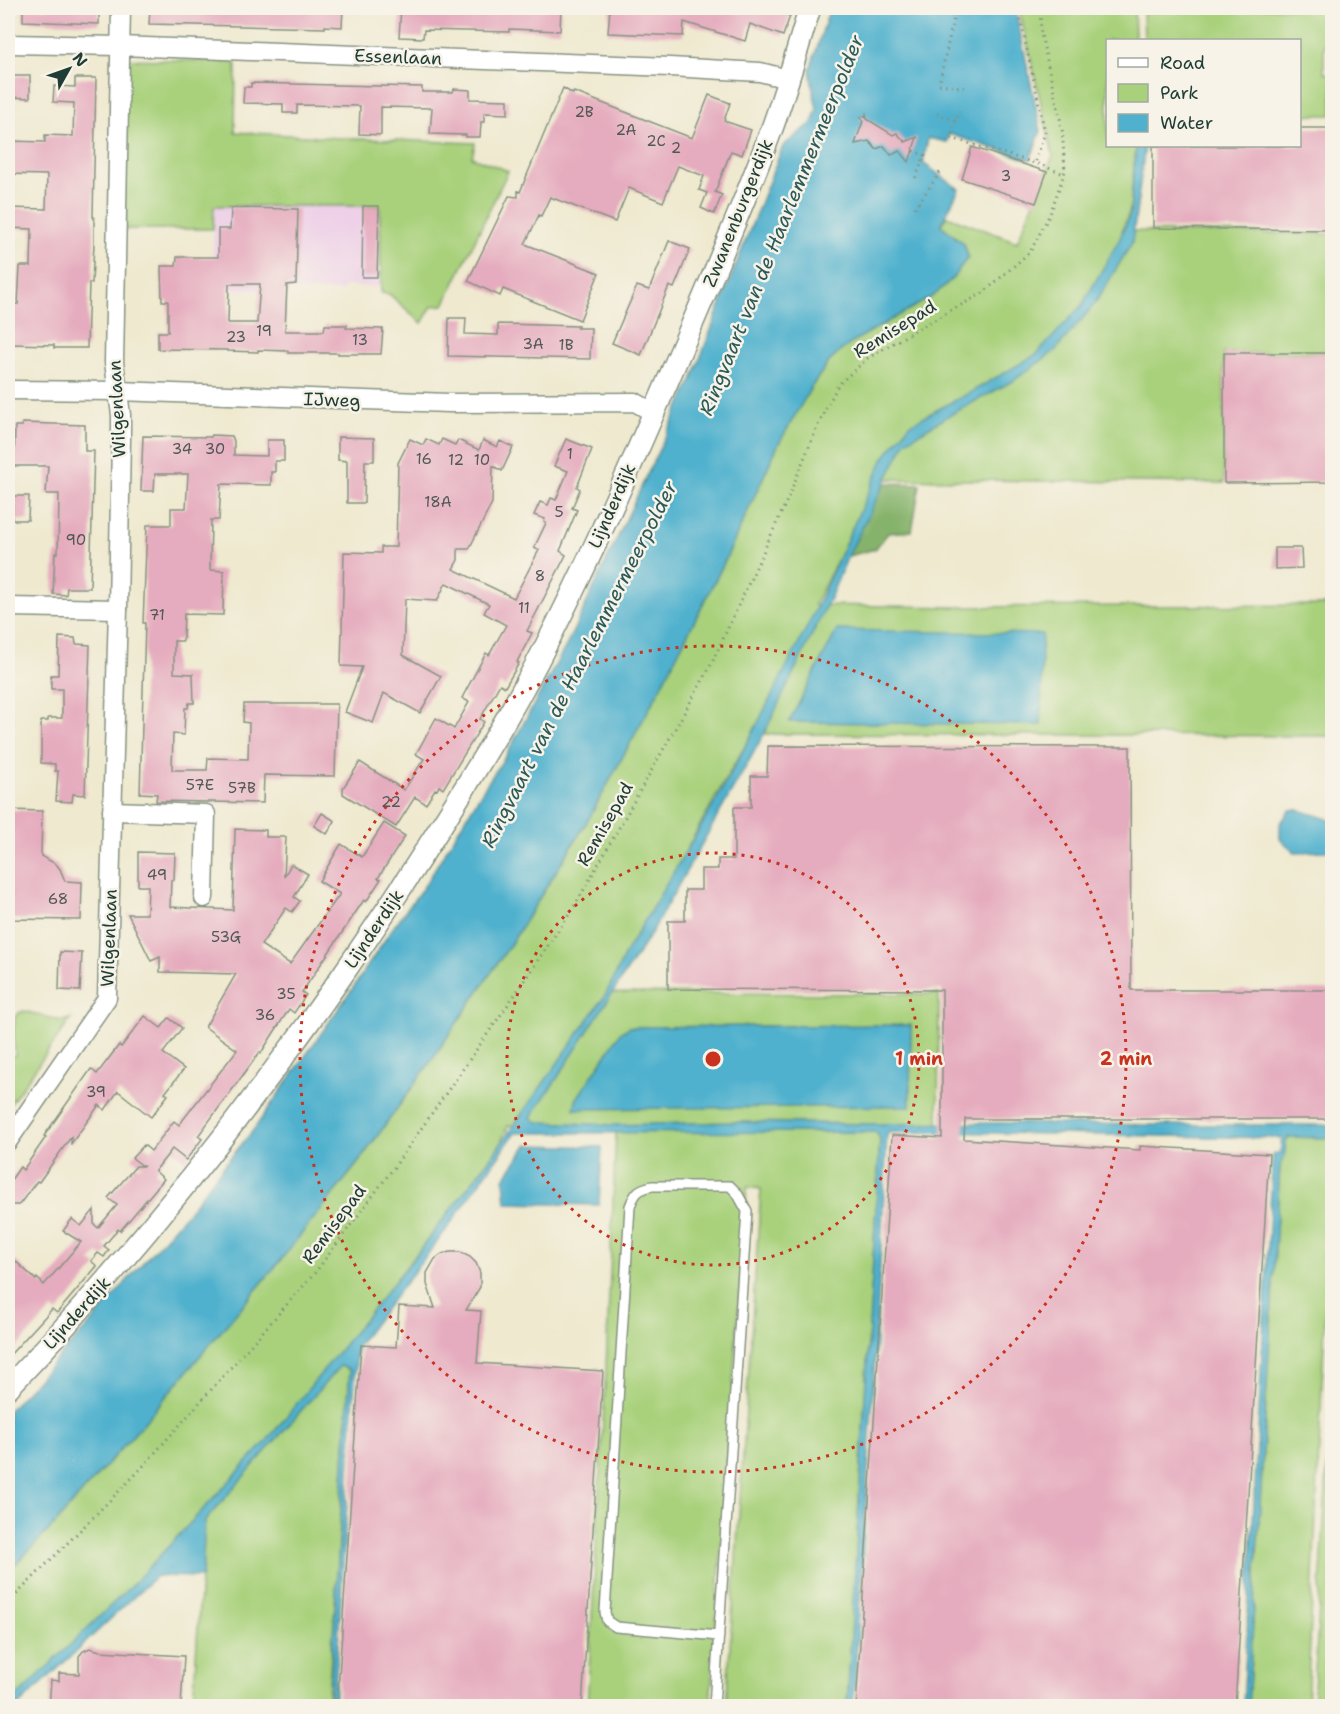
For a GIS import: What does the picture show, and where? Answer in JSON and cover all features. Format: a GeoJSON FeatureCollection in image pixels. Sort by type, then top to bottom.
{"type":"FeatureCollection","features":[{"type":"Feature","properties":{"kind":"street","name":"Wilgenlaan"},"geometry":{"type":"LineString","coordinates":[[8,1141],[107,998],[121,415],[114,362],[121,8]]}},
{"type":"Feature","properties":{"kind":"street","name":"Zwanenburgerdijk"},"geometry":{"type":"LineString","coordinates":[[654,413],[771,131],[810,8]]}},
{"type":"Feature","properties":{"kind":"street","name":"Essenlaan"},"geometry":{"type":"LineString","coordinates":[[8,44],[120,46],[704,69],[760,72],[788,79]]}},
{"type":"Feature","properties":{"kind":"street","name":"IJweg"},"geometry":{"type":"LineString","coordinates":[[8,390],[118,391],[448,403],[635,402],[654,413]]}},
{"type":"Feature","properties":{"kind":"street","name":"Lijnderdijk"},"geometry":{"type":"LineString","coordinates":[[8,1388],[125,1258],[200,1168],[304,1030],[414,869],[500,729],[547,643],[592,551],[654,413]]}},
{"type":"Feature","properties":{"kind":"street"},"geometry":{"type":"LineString","coordinates":[[8,607],[118,609]]}},
{"type":"Feature","properties":{"kind":"street"},"geometry":{"type":"LineString","coordinates":[[112,811],[206,814],[204,898]]}},
{"type":"Feature","properties":{"kind":"lane"},"geometry":{"type":"LineString","coordinates":[[714,1707],[719,1636],[747,1211],[737,1193],[730,1186],[652,1186],[643,1188],[635,1194],[630,1206],[605,1612],[607,1621],[616,1627],[719,1636]]}},
{"type":"Feature","properties":{"kind":"path"},"geometry":{"type":"LineString","coordinates":[[956,8],[939,84],[968,88]]}},
{"type":"Feature","properties":{"kind":"path"},"geometry":{"type":"LineString","coordinates":[[1018,8],[1045,132],[1035,163]]}},
{"type":"Feature","properties":{"kind":"path","name":"Remisepad"},"geometry":{"type":"LineString","coordinates":[[8,1603],[137,1473],[314,1274],[395,1166],[574,907],[709,669],[838,385],[868,358],[983,293],[1030,252],[1050,214],[1065,174],[1062,127],[1041,34],[1040,8]]}},
{"type":"Feature","properties":{"kind":"path"},"geometry":{"type":"LineString","coordinates":[[960,111],[951,138],[1065,174]]}},
{"type":"Feature","properties":{"kind":"path"},"geometry":{"type":"LineString","coordinates":[[937,114],[956,121]]}},
{"type":"Feature","properties":{"kind":"path"},"geometry":{"type":"LineString","coordinates":[[913,151],[925,155],[914,181]]}},
{"type":"Feature","properties":{"kind":"path"},"geometry":{"type":"LineString","coordinates":[[915,208],[941,171]]}},
{"type":"Feature","properties":{"kind":"shaded area"},"geometry":{"type":"Polygon","coordinates":[[[215,206],[379,206],[379,287],[343,286],[343,291],[211,289],[215,206]]]}},
{"type":"Feature","properties":{"kind":"green space"},"geometry":{"type":"Polygon","coordinates":[[[1019,8],[1134,8],[1135,39],[1106,39],[1106,147],[1136,147],[1130,210],[1122,231],[1332,234],[1332,353],[1224,353],[1224,483],[875,479],[814,605],[958,607],[1332,605],[1332,736],[752,734],[607,993],[939,994],[938,1125],[737,1122],[616,1125],[537,1122],[508,1126],[489,1161],[385,1294],[340,1366],[350,1369],[327,1706],[193,1706],[205,1512],[154,1568],[8,1706],[8,1572],[50,1529],[142,1425],[271,1272],[358,1163],[514,939],[588,820],[656,696],[723,565],[778,445],[812,386],[828,363],[843,349],[933,296],[952,279],[968,256],[964,244],[941,225],[947,216],[1017,242],[1053,156],[1019,8]],[[911,1025],[630,1027],[621,1032],[576,1100],[909,1106],[911,1025]]]}},
{"type":"Feature","properties":{"kind":"green space"},"geometry":{"type":"Polygon","coordinates":[[[1143,8],[1332,8],[1332,45],[1324,45],[1324,73],[1332,74],[1332,115],[1301,115],[1301,39],[1144,39],[1143,8]]]}},
{"type":"Feature","properties":{"kind":"green space"},"geometry":{"type":"Polygon","coordinates":[[[123,59],[236,63],[235,132],[475,143],[472,157],[508,171],[444,305],[432,306],[422,323],[389,294],[381,293],[380,206],[214,206],[213,229],[122,229],[123,59]]]}},
{"type":"Feature","properties":{"kind":"green space"},"geometry":{"type":"Polygon","coordinates":[[[883,483],[920,484],[912,531],[888,533],[875,549],[848,556],[883,483]]]}},
{"type":"Feature","properties":{"kind":"green space"},"geometry":{"type":"Polygon","coordinates":[[[24,1011],[62,1021],[71,1019],[8,1107],[8,1056],[15,1056],[13,1029],[15,1019],[24,1011]]]}},
{"type":"Feature","properties":{"kind":"green space"},"geometry":{"type":"Polygon","coordinates":[[[616,1132],[877,1132],[880,1139],[847,1706],[726,1706],[761,1189],[747,1187],[710,1706],[587,1706],[606,1368],[616,1132]]]}},
{"type":"Feature","properties":{"kind":"green space"},"geometry":{"type":"Polygon","coordinates":[[[1288,1137],[1332,1138],[1332,1192],[1307,1706],[1248,1706],[1280,1165],[1284,1159],[1288,1137]]]}},
{"type":"Feature","properties":{"kind":"green space"},"geometry":{"type":"Polygon","coordinates":[[[1332,1390],[1332,1706],[1313,1706],[1332,1390]]]}},
{"type":"Feature","properties":{"kind":"water","name":"Ringvaart van de Haarlemmermeerpolder"},"geometry":{"type":"Polygon","coordinates":[[[830,8],[1015,8],[1041,131],[1030,160],[949,134],[947,142],[928,138],[923,163],[959,189],[941,225],[964,244],[968,257],[952,279],[933,296],[859,338],[828,363],[778,445],[723,565],[656,696],[588,820],[514,939],[358,1163],[271,1272],[142,1425],[50,1529],[8,1572],[8,1411],[90,1324],[189,1211],[252,1132],[425,885],[505,757],[567,644],[692,380],[783,146],[812,123],[817,109],[810,69],[830,8]]]}},
{"type":"Feature","properties":{"kind":"water"},"geometry":{"type":"Polygon","coordinates":[[[1136,147],[1145,147],[1132,243],[1094,305],[1055,351],[1013,381],[906,441],[848,556],[764,734],[650,935],[531,1117],[537,1122],[616,1125],[737,1122],[1332,1125],[1332,1138],[1288,1137],[1284,1159],[1280,1165],[1248,1706],[1243,1706],[1273,1154],[1280,1153],[1282,1138],[940,1132],[891,1132],[887,1134],[853,1706],[847,1706],[880,1139],[876,1132],[515,1133],[443,1234],[357,1346],[334,1706],[329,1706],[350,1370],[340,1366],[205,1521],[202,1577],[156,1576],[18,1706],[8,1706],[135,1582],[265,1443],[420,1250],[495,1152],[606,994],[627,950],[713,806],[810,621],[884,458],[910,424],[1037,354],[1082,305],[1119,240],[1130,214],[1136,147]]]}},
{"type":"Feature","properties":{"kind":"water"},"geometry":{"type":"Polygon","coordinates":[[[837,630],[1042,634],[1041,725],[789,722],[837,630]]]}},
{"type":"Feature","properties":{"kind":"water"},"geometry":{"type":"Polygon","coordinates":[[[1290,810],[1299,810],[1332,820],[1332,846],[1328,851],[1295,852],[1280,839],[1280,824],[1290,810]]]}},
{"type":"Feature","properties":{"kind":"water"},"geometry":{"type":"Polygon","coordinates":[[[911,1025],[910,1106],[574,1109],[576,1100],[621,1032],[630,1027],[911,1025]]]}},
{"type":"Feature","properties":{"kind":"water"},"geometry":{"type":"Polygon","coordinates":[[[527,1145],[602,1147],[599,1205],[506,1203],[504,1179],[527,1145]]]}},
{"type":"Feature","properties":{"kind":"building"},"geometry":{"type":"Polygon","coordinates":[[[23,8],[99,8],[99,24],[23,21],[23,8]]]}},
{"type":"Feature","properties":{"kind":"building"},"geometry":{"type":"Polygon","coordinates":[[[150,8],[343,8],[342,27],[325,26],[325,28],[149,24],[150,8]]]}},
{"type":"Feature","properties":{"kind":"building"},"geometry":{"type":"Polygon","coordinates":[[[401,8],[561,8],[560,31],[424,30],[423,38],[399,37],[401,8]]]}},
{"type":"Feature","properties":{"kind":"building"},"geometry":{"type":"Polygon","coordinates":[[[610,8],[775,8],[774,11],[790,16],[783,36],[750,24],[745,41],[684,22],[683,36],[608,33],[610,8]]]}},
{"type":"Feature","properties":{"kind":"building"},"geometry":{"type":"Polygon","coordinates":[[[8,76],[30,76],[30,98],[8,97],[8,76]]]}},
{"type":"Feature","properties":{"kind":"building"},"geometry":{"type":"Polygon","coordinates":[[[75,78],[96,78],[94,244],[92,283],[89,283],[87,348],[8,344],[9,304],[18,304],[20,266],[31,266],[32,229],[8,228],[8,208],[46,209],[47,175],[8,174],[8,141],[45,142],[45,135],[73,136],[74,103],[53,102],[54,86],[75,87],[75,78]]]}},
{"type":"Feature","properties":{"kind":"building"},"geometry":{"type":"Polygon","coordinates":[[[251,83],[422,87],[422,92],[470,90],[470,99],[508,100],[508,114],[484,113],[480,137],[466,137],[466,135],[430,134],[432,108],[381,107],[381,135],[359,134],[360,106],[297,105],[297,113],[283,113],[283,104],[243,103],[244,87],[251,87],[251,83]]]}},
{"type":"Feature","properties":{"kind":"building"},"geometry":{"type":"Polygon","coordinates":[[[563,88],[573,94],[574,92],[692,138],[709,95],[730,103],[724,121],[751,130],[742,155],[731,151],[715,192],[722,195],[714,214],[701,208],[707,193],[699,190],[704,176],[678,166],[663,202],[629,188],[615,222],[550,197],[525,244],[599,273],[580,320],[503,289],[500,296],[468,281],[509,196],[518,197],[518,191],[520,192],[563,88]]]}},
{"type":"Feature","properties":{"kind":"building"},"geometry":{"type":"Polygon","coordinates":[[[866,114],[867,119],[893,135],[897,133],[905,142],[917,137],[909,162],[900,151],[891,155],[884,146],[876,149],[869,141],[855,144],[863,121],[860,118],[865,117],[866,114]]]}},
{"type":"Feature","properties":{"kind":"building"},"geometry":{"type":"Polygon","coordinates":[[[1301,128],[1332,128],[1332,230],[1153,228],[1153,147],[1301,147],[1301,128]]]}},
{"type":"Feature","properties":{"kind":"building"},"geometry":{"type":"Polygon","coordinates":[[[972,147],[1047,172],[1036,203],[962,179],[972,147]]]}},
{"type":"Feature","properties":{"kind":"building"},"geometry":{"type":"Polygon","coordinates":[[[363,206],[379,206],[377,277],[362,277],[363,206]]]}},
{"type":"Feature","properties":{"kind":"building"},"geometry":{"type":"Polygon","coordinates":[[[231,208],[298,209],[296,284],[287,285],[285,331],[324,331],[325,325],[383,329],[381,354],[158,349],[158,332],[168,332],[168,301],[162,301],[161,266],[176,266],[177,257],[218,257],[218,229],[230,229],[231,208]],[[229,284],[228,323],[257,323],[260,284],[229,284]]]}},
{"type":"Feature","properties":{"kind":"building"},"geometry":{"type":"Polygon","coordinates":[[[669,241],[690,249],[674,288],[669,286],[641,355],[612,343],[637,286],[649,290],[669,241]]]}},
{"type":"Feature","properties":{"kind":"building"},"geometry":{"type":"Polygon","coordinates":[[[449,318],[466,318],[465,334],[498,335],[498,324],[591,328],[590,359],[448,356],[449,318]]]}},
{"type":"Feature","properties":{"kind":"building"},"geometry":{"type":"Polygon","coordinates":[[[1224,353],[1332,353],[1332,482],[1224,483],[1224,353]]]}},
{"type":"Feature","properties":{"kind":"building"},"geometry":{"type":"Polygon","coordinates":[[[22,423],[85,425],[85,451],[94,451],[90,588],[67,588],[66,595],[53,594],[55,553],[58,553],[59,494],[46,494],[48,466],[14,466],[15,426],[22,426],[22,423]]]}},
{"type":"Feature","properties":{"kind":"building"},"geometry":{"type":"Polygon","coordinates":[[[212,435],[232,436],[234,455],[267,456],[267,440],[284,440],[284,461],[275,461],[275,472],[271,472],[271,485],[221,484],[219,520],[211,520],[210,570],[224,571],[223,615],[184,614],[183,641],[174,641],[174,673],[193,674],[194,703],[189,703],[188,708],[185,708],[184,735],[173,734],[172,770],[207,770],[208,758],[248,759],[249,723],[243,722],[244,704],[337,704],[335,776],[264,775],[263,803],[156,801],[157,794],[140,793],[147,525],[171,525],[171,508],[186,508],[188,474],[155,474],[154,491],[141,491],[143,436],[211,437],[212,435]]]}},
{"type":"Feature","properties":{"kind":"building"},"geometry":{"type":"Polygon","coordinates":[[[338,437],[374,438],[374,461],[365,461],[364,503],[347,503],[347,461],[338,460],[338,437]]]}},
{"type":"Feature","properties":{"kind":"building"},"geometry":{"type":"Polygon","coordinates":[[[410,439],[423,445],[426,439],[439,445],[442,439],[455,445],[458,440],[479,450],[483,440],[497,447],[500,441],[513,447],[502,471],[493,466],[492,503],[469,549],[458,549],[458,560],[453,569],[514,598],[539,550],[534,548],[546,523],[545,519],[534,515],[540,502],[548,505],[551,498],[556,500],[568,471],[554,466],[566,439],[592,449],[577,487],[580,489],[572,508],[577,510],[560,551],[566,555],[527,631],[532,633],[517,662],[519,663],[505,687],[500,684],[480,719],[484,722],[443,789],[439,786],[437,790],[435,789],[426,804],[415,797],[396,827],[343,794],[343,788],[360,762],[404,790],[424,759],[416,754],[436,718],[454,729],[469,702],[462,698],[486,653],[489,655],[506,625],[484,613],[489,604],[446,583],[437,601],[405,599],[403,655],[441,676],[420,713],[384,693],[373,723],[345,712],[362,667],[341,666],[344,552],[381,553],[381,547],[396,547],[398,463],[410,439]]]}},
{"type":"Feature","properties":{"kind":"building"},"geometry":{"type":"Polygon","coordinates":[[[13,496],[29,496],[28,520],[12,520],[13,496]]]}},
{"type":"Feature","properties":{"kind":"building"},"geometry":{"type":"Polygon","coordinates":[[[1275,548],[1301,548],[1302,568],[1275,569],[1275,548]]]}},
{"type":"Feature","properties":{"kind":"building"},"geometry":{"type":"Polygon","coordinates":[[[59,637],[75,638],[76,644],[90,645],[85,795],[73,794],[72,802],[56,801],[58,771],[55,771],[55,764],[41,763],[41,721],[48,721],[48,718],[62,718],[62,689],[51,689],[51,675],[58,675],[59,637]]]}},
{"type":"Feature","properties":{"kind":"building"},"geometry":{"type":"Polygon","coordinates":[[[768,746],[1130,747],[1131,990],[1332,990],[1332,1119],[965,1119],[964,1139],[1140,1150],[1140,1146],[1269,1154],[1235,1707],[856,1707],[892,1135],[942,1138],[942,990],[668,989],[668,921],[685,921],[685,890],[701,890],[701,869],[718,869],[718,859],[734,859],[734,807],[751,807],[751,776],[767,776],[768,746]]]}},
{"type":"Feature","properties":{"kind":"building"},"geometry":{"type":"Polygon","coordinates":[[[8,810],[42,811],[41,856],[56,864],[65,881],[82,882],[81,920],[8,919],[8,810]]]}},
{"type":"Feature","properties":{"kind":"building"},"geometry":{"type":"Polygon","coordinates":[[[322,813],[335,821],[327,834],[314,826],[322,813]]]}},
{"type":"Feature","properties":{"kind":"building"},"geometry":{"type":"Polygon","coordinates":[[[384,823],[405,836],[378,878],[381,879],[366,902],[364,900],[302,992],[306,995],[294,1013],[289,1009],[261,1053],[198,1136],[202,1139],[186,1160],[172,1149],[155,1171],[164,1179],[120,1231],[118,1229],[104,1246],[109,1250],[104,1257],[98,1253],[91,1261],[97,1266],[57,1313],[52,1309],[8,1357],[8,1254],[44,1285],[81,1242],[63,1231],[72,1219],[81,1226],[94,1210],[94,1224],[98,1228],[117,1205],[108,1198],[136,1166],[143,1166],[132,1158],[144,1145],[151,1151],[174,1121],[179,1125],[237,1050],[205,1027],[236,974],[160,972],[160,957],[151,961],[128,914],[147,914],[148,886],[138,886],[138,852],[175,853],[170,907],[233,910],[235,829],[266,830],[266,837],[286,837],[284,877],[291,864],[308,874],[294,897],[300,901],[292,912],[286,908],[261,945],[290,964],[340,894],[319,881],[341,844],[362,857],[384,823]]]}},
{"type":"Feature","properties":{"kind":"building"},"geometry":{"type":"Polygon","coordinates":[[[60,952],[82,953],[80,991],[59,990],[60,952]]]}},
{"type":"Feature","properties":{"kind":"building"},"geometry":{"type":"Polygon","coordinates":[[[145,1016],[161,1028],[169,1018],[182,1028],[163,1053],[184,1069],[165,1093],[168,1095],[151,1117],[118,1091],[105,1110],[99,1105],[71,1144],[71,1137],[39,1182],[37,1181],[19,1205],[8,1205],[8,1184],[20,1167],[23,1170],[91,1069],[97,1074],[145,1016]]]}},
{"type":"Feature","properties":{"kind":"building"},"geometry":{"type":"Polygon","coordinates":[[[450,1252],[460,1252],[470,1257],[476,1263],[480,1273],[480,1287],[466,1310],[481,1311],[477,1363],[603,1371],[582,1707],[337,1707],[361,1345],[396,1347],[399,1306],[435,1308],[427,1284],[427,1273],[435,1259],[450,1252]]]}},
{"type":"Feature","properties":{"kind":"building"},"geometry":{"type":"Polygon","coordinates":[[[90,1648],[100,1651],[184,1656],[181,1707],[49,1707],[51,1680],[59,1681],[59,1673],[79,1674],[79,1656],[90,1648]]]}}]}
